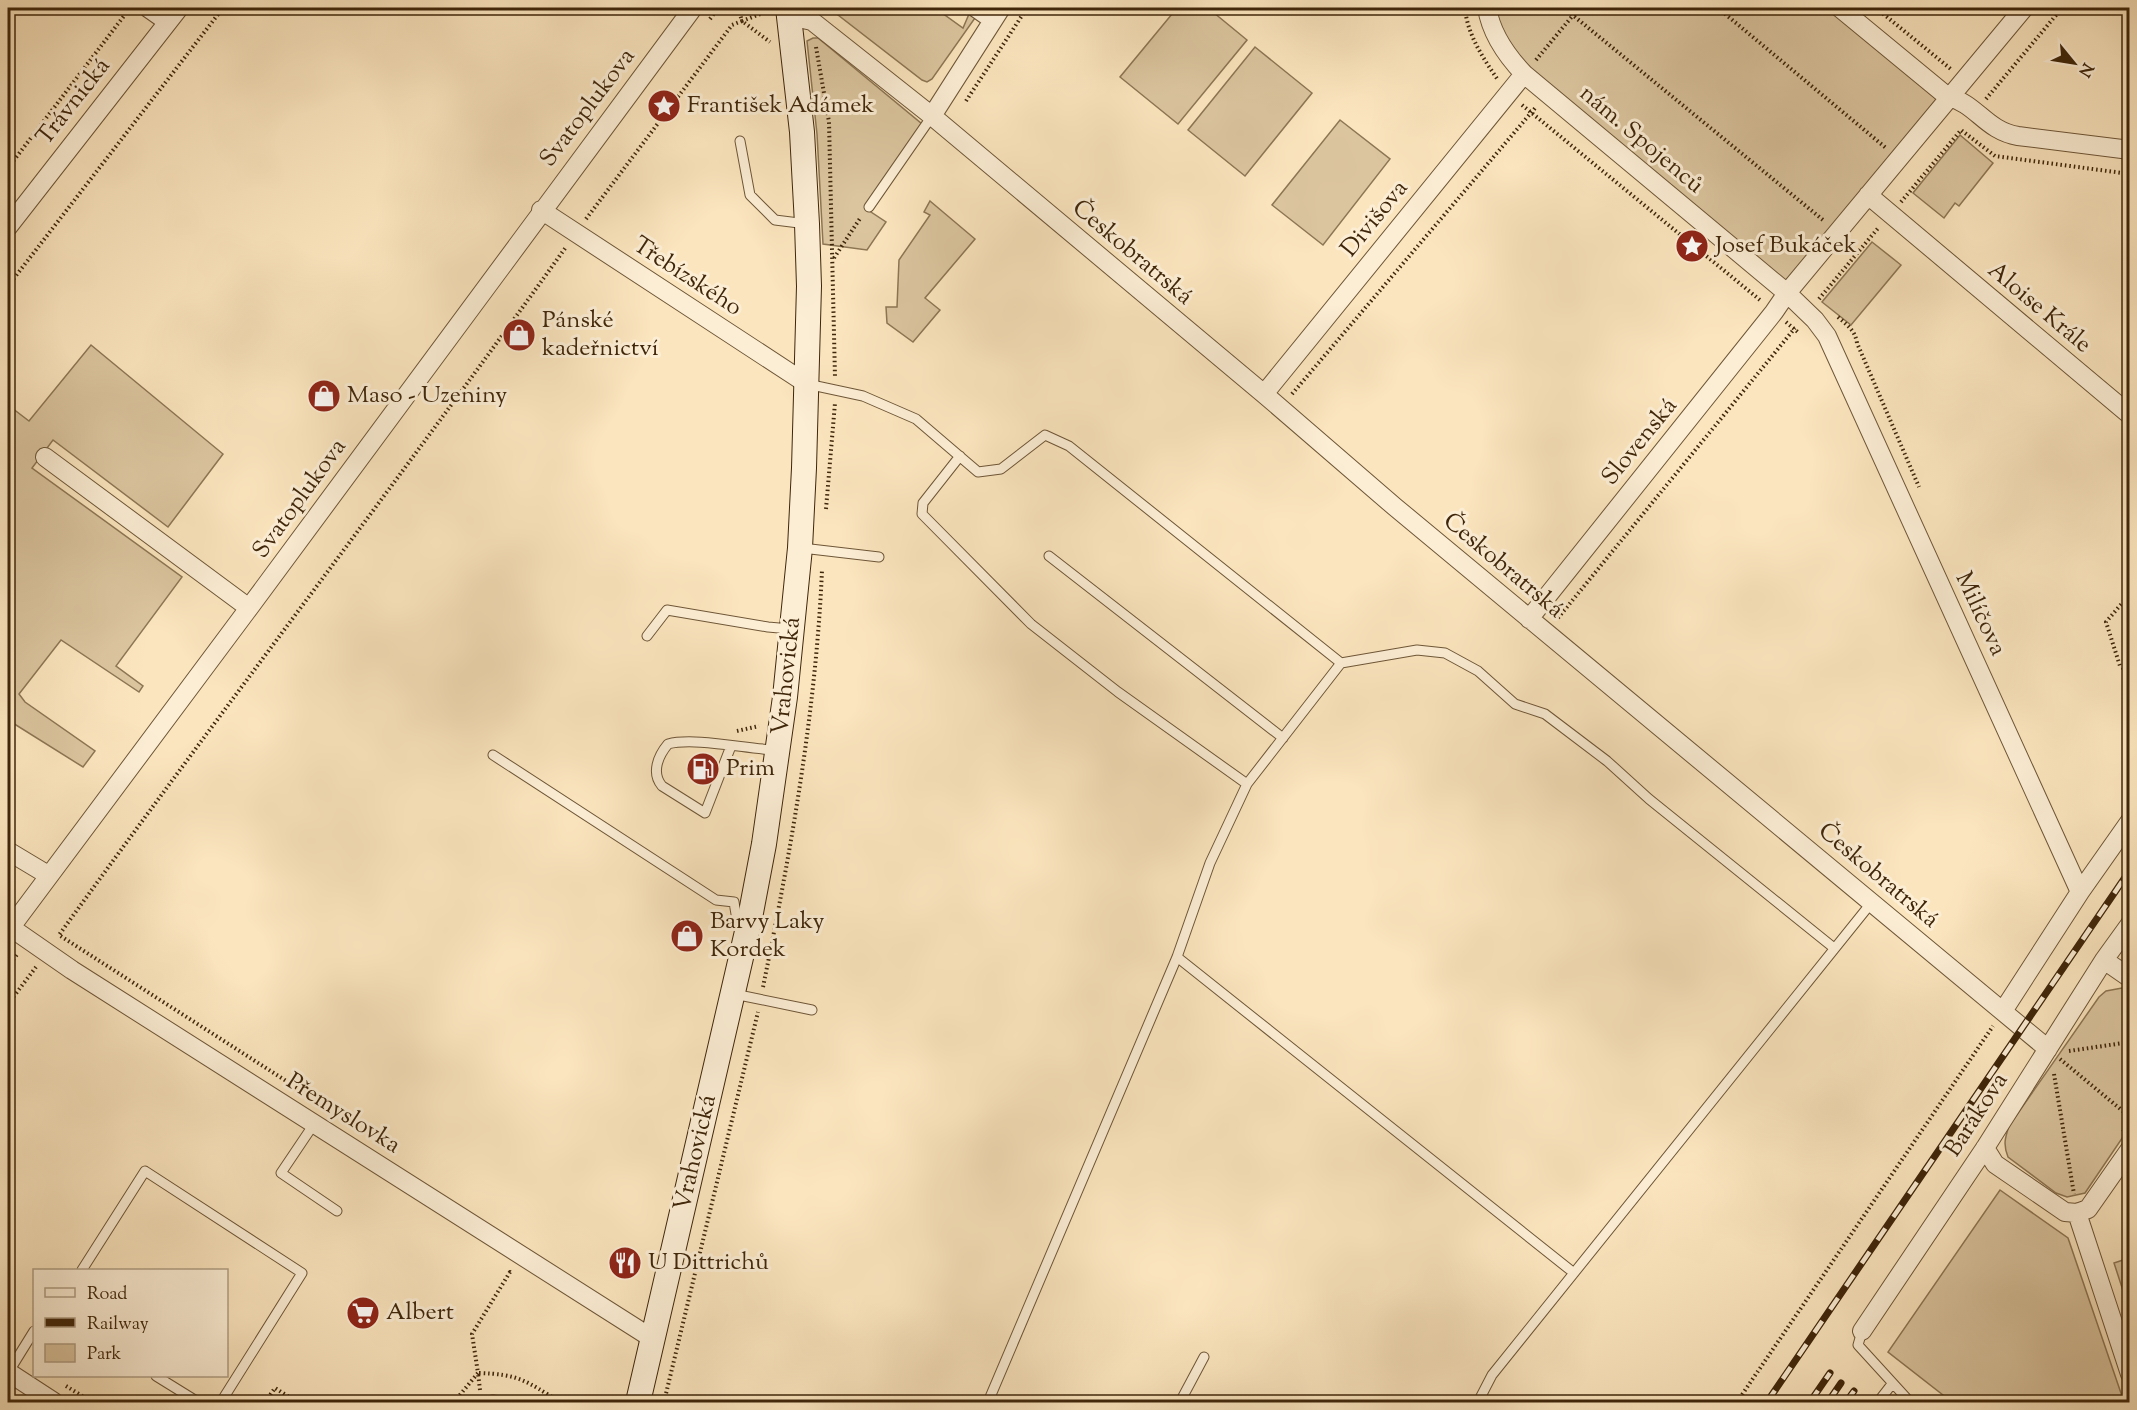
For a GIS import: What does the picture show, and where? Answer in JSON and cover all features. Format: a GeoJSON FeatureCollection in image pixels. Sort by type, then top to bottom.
{"type":"FeatureCollection","features":[{"type":"Feature","properties":{"kind":"street"},"geometry":{"type":"LineString","coordinates":[[148,8],[174,15]]}},
{"type":"Feature","properties":{"kind":"street","name":"Svatoplukova"},"geometry":{"type":"LineString","coordinates":[[9,929],[693,8]]}},
{"type":"Feature","properties":{"kind":"street"},"geometry":{"type":"LineString","coordinates":[[932,116],[997,14],[976,8]]}},
{"type":"Feature","properties":{"kind":"street","name":"nám. Spojenců"},"geometry":{"type":"LineString","coordinates":[[1487,8],[1499,42],[1520,71],[1787,293],[1827,336],[1836,356]]}},
{"type":"Feature","properties":{"kind":"street"},"geometry":{"type":"LineString","coordinates":[[1840,8],[1948,98],[1981,106],[1995,128],[2008,135],[2130,150]]}},
{"type":"Feature","properties":{"kind":"street"},"geometry":{"type":"LineString","coordinates":[[1787,293],[2024,8]]}},
{"type":"Feature","properties":{"kind":"street","name":"Českobratrská"},"geometry":{"type":"LineString","coordinates":[[776,13],[812,21],[932,116],[1529,619],[2055,1055]]}},
{"type":"Feature","properties":{"kind":"street","name":"Vrahovická"},"geometry":{"type":"LineString","coordinates":[[638,1402],[749,923],[764,844],[768,750],[792,629],[800,548],[809,286],[802,132],[776,13]]}},
{"type":"Feature","properties":{"kind":"street","name":"Trávnická"},"geometry":{"type":"LineString","coordinates":[[8,227],[174,15]]}},
{"type":"Feature","properties":{"kind":"street","name":"Divišova"},"geometry":{"type":"LineString","coordinates":[[1264,394],[1508,92],[1520,71]]}},
{"type":"Feature","properties":{"kind":"street","name":"Aloise Krále"},"geometry":{"type":"LineString","coordinates":[[1868,195],[2130,415]]}},
{"type":"Feature","properties":{"kind":"street","name":"Třebízského"},"geometry":{"type":"LineString","coordinates":[[541,210],[807,384]]}},
{"type":"Feature","properties":{"kind":"street","name":"Slovenská"},"geometry":{"type":"LineString","coordinates":[[1529,619],[1787,293]]}},
{"type":"Feature","properties":{"kind":"street","name":"Milíčova"},"geometry":{"type":"LineString","coordinates":[[1836,356],[2080,892]]}},
{"type":"Feature","properties":{"kind":"street"},"geometry":{"type":"LineString","coordinates":[[45,457],[249,608]]}},
{"type":"Feature","properties":{"kind":"street"},"geometry":{"type":"LineString","coordinates":[[2003,1011],[2080,892],[2130,821]]}},
{"type":"Feature","properties":{"kind":"street"},"geometry":{"type":"LineString","coordinates":[[8,850],[48,876]]}},
{"type":"Feature","properties":{"kind":"street","name":"Barákova"},"geometry":{"type":"LineString","coordinates":[[1862,1331],[1985,1148],[2055,1055],[2104,960],[2130,924]]}},
{"type":"Feature","properties":{"kind":"street","name":"Přemyslovka"},"geometry":{"type":"LineString","coordinates":[[9,929],[653,1339]]}},
{"type":"Feature","properties":{"kind":"street"},"geometry":{"type":"LineString","coordinates":[[2104,960],[2130,978]]}},
{"type":"Feature","properties":{"kind":"street"},"geometry":{"type":"LineString","coordinates":[[1985,1148],[1995,1164],[2065,1212],[2077,1213],[2088,1209],[2130,1149]]}},
{"type":"Feature","properties":{"kind":"street"},"geometry":{"type":"LineString","coordinates":[[2077,1213],[2130,1374]]}},
{"type":"Feature","properties":{"kind":"street"},"geometry":{"type":"LineString","coordinates":[[8,1372],[54,1402]]}},
{"type":"Feature","properties":{"kind":"lane"},"geometry":{"type":"LineString","coordinates":[[869,207],[932,116]]}},
{"type":"Feature","properties":{"kind":"lane"},"geometry":{"type":"LineString","coordinates":[[740,141],[750,195],[775,220],[807,224]]}},
{"type":"Feature","properties":{"kind":"lane"},"geometry":{"type":"LineString","coordinates":[[807,384],[862,396],[916,419],[978,472],[1001,469],[1045,435],[1069,446],[1341,663]]}},
{"type":"Feature","properties":{"kind":"lane"},"geometry":{"type":"LineString","coordinates":[[960,456],[923,503],[922,514],[1031,624],[1118,692],[1247,784]]}},
{"type":"Feature","properties":{"kind":"lane"},"geometry":{"type":"LineString","coordinates":[[800,548],[879,557]]}},
{"type":"Feature","properties":{"kind":"lane"},"geometry":{"type":"LineString","coordinates":[[1049,556],[1283,738]]}},
{"type":"Feature","properties":{"kind":"lane"},"geometry":{"type":"LineString","coordinates":[[647,636],[667,610],[792,629]]}},
{"type":"Feature","properties":{"kind":"lane"},"geometry":{"type":"LineString","coordinates":[[988,1402],[1177,957],[1210,863],[1247,784],[1341,663],[1417,650],[1445,653],[1478,671],[1515,704],[1545,714],[1607,761],[1649,799],[1834,948]]}},
{"type":"Feature","properties":{"kind":"lane"},"geometry":{"type":"LineString","coordinates":[[731,746],[705,813],[659,782],[657,765],[668,744],[675,742],[731,746],[768,750]]}},
{"type":"Feature","properties":{"kind":"lane"},"geometry":{"type":"LineString","coordinates":[[493,755],[716,900],[734,902],[737,920],[749,923]]}},
{"type":"Feature","properties":{"kind":"lane"},"geometry":{"type":"LineString","coordinates":[[1478,1402],[1492,1375],[1872,902]]}},
{"type":"Feature","properties":{"kind":"lane"},"geometry":{"type":"LineString","coordinates":[[1177,957],[1574,1273]]}},
{"type":"Feature","properties":{"kind":"lane"},"geometry":{"type":"LineString","coordinates":[[734,994],[812,1010]]}},
{"type":"Feature","properties":{"kind":"lane"},"geometry":{"type":"LineString","coordinates":[[314,1124],[280,1173],[337,1211]]}},
{"type":"Feature","properties":{"kind":"lane"},"geometry":{"type":"LineString","coordinates":[[83,1269],[145,1171],[302,1273],[221,1402]]}},
{"type":"Feature","properties":{"kind":"lane"},"geometry":{"type":"LineString","coordinates":[[1862,1331],[1858,1345],[1910,1402]]}},
{"type":"Feature","properties":{"kind":"lane"},"geometry":{"type":"LineString","coordinates":[[8,1372],[33,1333]]}},
{"type":"Feature","properties":{"kind":"lane"},"geometry":{"type":"LineString","coordinates":[[1180,1402],[1204,1357]]}},
{"type":"Feature","properties":{"kind":"lane"},"geometry":{"type":"LineString","coordinates":[[158,1377],[198,1402]]}},
{"type":"Feature","properties":{"kind":"lane"},"geometry":{"type":"LineString","coordinates":[[1878,1402],[1892,1384]]}},
{"type":"Feature","properties":{"kind":"lane"},"geometry":{"type":"LineString","coordinates":[[481,1398],[507,1402]]}},
{"type":"Feature","properties":{"kind":"path"},"geometry":{"type":"LineString","coordinates":[[8,168],[131,8]]}},
{"type":"Feature","properties":{"kind":"path"},"geometry":{"type":"LineString","coordinates":[[8,286],[223,8]]}},
{"type":"Feature","properties":{"kind":"path"},"geometry":{"type":"LineString","coordinates":[[738,8],[742,21],[771,42]]}},
{"type":"Feature","properties":{"kind":"path"},"geometry":{"type":"LineString","coordinates":[[964,105],[1028,8]]}},
{"type":"Feature","properties":{"kind":"path"},"geometry":{"type":"LineString","coordinates":[[1564,8],[1838,232]]}},
{"type":"Feature","properties":{"kind":"path"},"geometry":{"type":"LineString","coordinates":[[1520,71],[1531,65],[1579,8]]}},
{"type":"Feature","properties":{"kind":"path"},"geometry":{"type":"LineString","coordinates":[[1718,8],[1898,158]]}},
{"type":"Feature","properties":{"kind":"path"},"geometry":{"type":"LineString","coordinates":[[1876,8],[1964,80],[1981,106]]}},
{"type":"Feature","properties":{"kind":"path"},"geometry":{"type":"LineString","coordinates":[[1905,208],[1900,203],[2062,8]]}},
{"type":"Feature","properties":{"kind":"path"},"geometry":{"type":"LineString","coordinates":[[8,1004],[178,770],[732,25],[776,13]]}},
{"type":"Feature","properties":{"kind":"path"},"geometry":{"type":"LineString","coordinates":[[770,32],[771,51]]}},
{"type":"Feature","properties":{"kind":"path"},"geometry":{"type":"LineString","coordinates":[[1508,92],[1530,113],[1803,337]]}},
{"type":"Feature","properties":{"kind":"path"},"geometry":{"type":"LineString","coordinates":[[1292,395],[1548,94]]}},
{"type":"Feature","properties":{"kind":"path"},"geometry":{"type":"LineString","coordinates":[[1981,106],[1995,105]]}},
{"type":"Feature","properties":{"kind":"path"},"geometry":{"type":"LineString","coordinates":[[1961,130],[1995,156],[2130,174]]}},
{"type":"Feature","properties":{"kind":"path"},"geometry":{"type":"LineString","coordinates":[[834,258],[869,207]]}},
{"type":"Feature","properties":{"kind":"path"},"geometry":{"type":"LineString","coordinates":[[1826,308],[1818,301],[1879,226],[1885,231]]}},
{"type":"Feature","properties":{"kind":"path"},"geometry":{"type":"LineString","coordinates":[[1558,618],[1808,313]]}},
{"type":"Feature","properties":{"kind":"path"},"geometry":{"type":"LineString","coordinates":[[1834,314],[1856,335],[1923,496]]}},
{"type":"Feature","properties":{"kind":"path"},"geometry":{"type":"LineString","coordinates":[[2130,594],[2106,622],[2120,666],[2130,673]]}},
{"type":"Feature","properties":{"kind":"path"},"geometry":{"type":"LineString","coordinates":[[664,1402],[761,999],[789,854],[809,714],[820,614]]}},
{"type":"Feature","properties":{"kind":"path"},"geometry":{"type":"LineString","coordinates":[[760,726],[768,750]]}},
{"type":"Feature","properties":{"kind":"path"},"geometry":{"type":"LineString","coordinates":[[8,875],[13,879]]}},
{"type":"Feature","properties":{"kind":"path"},"geometry":{"type":"LineString","coordinates":[[59,935],[318,1101]]}},
{"type":"Feature","properties":{"kind":"path"},"geometry":{"type":"LineString","coordinates":[[1737,1402],[2003,1011]]}},
{"type":"Feature","properties":{"kind":"path"},"geometry":{"type":"LineString","coordinates":[[2055,1055],[2069,1050],[2130,1042]]}},
{"type":"Feature","properties":{"kind":"path"},"geometry":{"type":"LineString","coordinates":[[2055,1055],[2130,1117]]}},
{"type":"Feature","properties":{"kind":"path"},"geometry":{"type":"LineString","coordinates":[[2055,1055],[2053,1073],[2077,1213]]}},
{"type":"Feature","properties":{"kind":"path"},"geometry":{"type":"LineString","coordinates":[[481,1398],[472,1334],[510,1272],[520,1279]]}},
{"type":"Feature","properties":{"kind":"path"},"geometry":{"type":"LineString","coordinates":[[467,1330],[472,1334]]}},
{"type":"Feature","properties":{"kind":"path"},"geometry":{"type":"LineString","coordinates":[[454,1402],[478,1373]]}},
{"type":"Feature","properties":{"kind":"path"},"geometry":{"type":"LineString","coordinates":[[478,1373],[503,1373],[522,1378],[560,1402]]}},
{"type":"Feature","properties":{"kind":"path"},"geometry":{"type":"LineString","coordinates":[[58,1381],[92,1402]]}},
{"type":"Feature","properties":{"kind":"path"},"geometry":{"type":"LineString","coordinates":[[264,1402],[275,1389],[297,1402]]}},
{"type":"Feature","properties":{"kind":"green space"},"geometry":{"type":"Polygon","coordinates":[[[829,8],[935,8],[963,28],[969,14],[975,18],[932,79],[927,82],[829,8]]]}},
{"type":"Feature","properties":{"kind":"green space"},"geometry":{"type":"Polygon","coordinates":[[[1177,8],[1208,8],[1247,40],[1178,124],[1120,77],[1177,8]]]}},
{"type":"Feature","properties":{"kind":"green space"},"geometry":{"type":"Polygon","coordinates":[[[1494,8],[1829,8],[1941,103],[1788,286],[1523,64],[1499,31],[1494,8]]]}},
{"type":"Feature","properties":{"kind":"green space"},"geometry":{"type":"Polygon","coordinates":[[[818,38],[922,124],[865,208],[886,222],[867,250],[823,244],[817,134],[807,41],[818,38]]]}},
{"type":"Feature","properties":{"kind":"green space"},"geometry":{"type":"Polygon","coordinates":[[[1255,47],[1312,93],[1245,176],[1188,130],[1255,47]]]}},
{"type":"Feature","properties":{"kind":"green space"},"geometry":{"type":"Polygon","coordinates":[[[1340,120],[1390,159],[1323,245],[1272,205],[1340,120]]]}},
{"type":"Feature","properties":{"kind":"green space"},"geometry":{"type":"Polygon","coordinates":[[[1960,135],[1993,163],[1959,206],[1955,203],[1944,218],[1913,193],[1960,135]]]}},
{"type":"Feature","properties":{"kind":"green space"},"geometry":{"type":"Polygon","coordinates":[[[930,201],[975,239],[925,298],[940,310],[913,342],[887,323],[886,307],[897,307],[899,260],[930,215],[924,212],[930,201]]]}},
{"type":"Feature","properties":{"kind":"green space"},"geometry":{"type":"Polygon","coordinates":[[[1872,242],[1901,265],[1851,325],[1822,302],[1872,242]]]}},
{"type":"Feature","properties":{"kind":"green space"},"geometry":{"type":"Polygon","coordinates":[[[91,345],[223,454],[168,527],[53,440],[32,468],[182,577],[116,666],[143,686],[139,692],[61,640],[19,694],[25,702],[95,751],[83,767],[8,720],[8,405],[29,421],[91,345]]]}},
{"type":"Feature","properties":{"kind":"green space"},"geometry":{"type":"Polygon","coordinates":[[[2122,988],[2129,991],[2129,1128],[2085,1193],[2067,1197],[2056,1193],[2008,1157],[2005,1145],[2006,1134],[2009,1126],[2099,997],[2106,991],[2122,988]]]}},
{"type":"Feature","properties":{"kind":"green space"},"geometry":{"type":"Polygon","coordinates":[[[2000,1190],[2068,1238],[2124,1402],[2100,1402],[2098,1400],[2090,1402],[1952,1402],[1888,1352],[2000,1190]]]}},
{"type":"Feature","properties":{"kind":"green space"},"geometry":{"type":"Polygon","coordinates":[[[2130,1258],[2129,1309],[2114,1263],[2130,1258]]]}},
{"type":"Feature","properties":{"kind":"railway"},"geometry":{"type":"LineString","coordinates":[[1767,1402],[2130,870]]}},
{"type":"Feature","properties":{"kind":"railway"},"geometry":{"type":"LineString","coordinates":[[1810,1402],[1830,1373]]}},
{"type":"Feature","properties":{"kind":"railway"},"geometry":{"type":"LineString","coordinates":[[1828,1402],[1841,1383]]}},
{"type":"Feature","properties":{"kind":"railway"},"geometry":{"type":"LineString","coordinates":[[1846,1402],[1854,1391]]}},
{"type":"Feature","properties":{"kind":"place","name":"František Adámek"},"geometry":{"type":"Point","coordinates":[664,106]}},
{"type":"Feature","properties":{"kind":"place","name":"Josef Bukáček"},"geometry":{"type":"Point","coordinates":[1692,246]}},
{"type":"Feature","properties":{"kind":"place","name":"Pánské kadeřnictví"},"geometry":{"type":"Point","coordinates":[519,335]}},
{"type":"Feature","properties":{"kind":"place","name":"Maso - Uzeniny"},"geometry":{"type":"Point","coordinates":[324,396]}},
{"type":"Feature","properties":{"kind":"place","name":"Prim"},"geometry":{"type":"Point","coordinates":[703,769]}},
{"type":"Feature","properties":{"kind":"place","name":"Barvy Laky Kordek"},"geometry":{"type":"Point","coordinates":[687,936]}},
{"type":"Feature","properties":{"kind":"place","name":"U Dittrichů"},"geometry":{"type":"Point","coordinates":[625,1263]}},
{"type":"Feature","properties":{"kind":"place","name":"Albert"},"geometry":{"type":"Point","coordinates":[363,1313]}}]}
